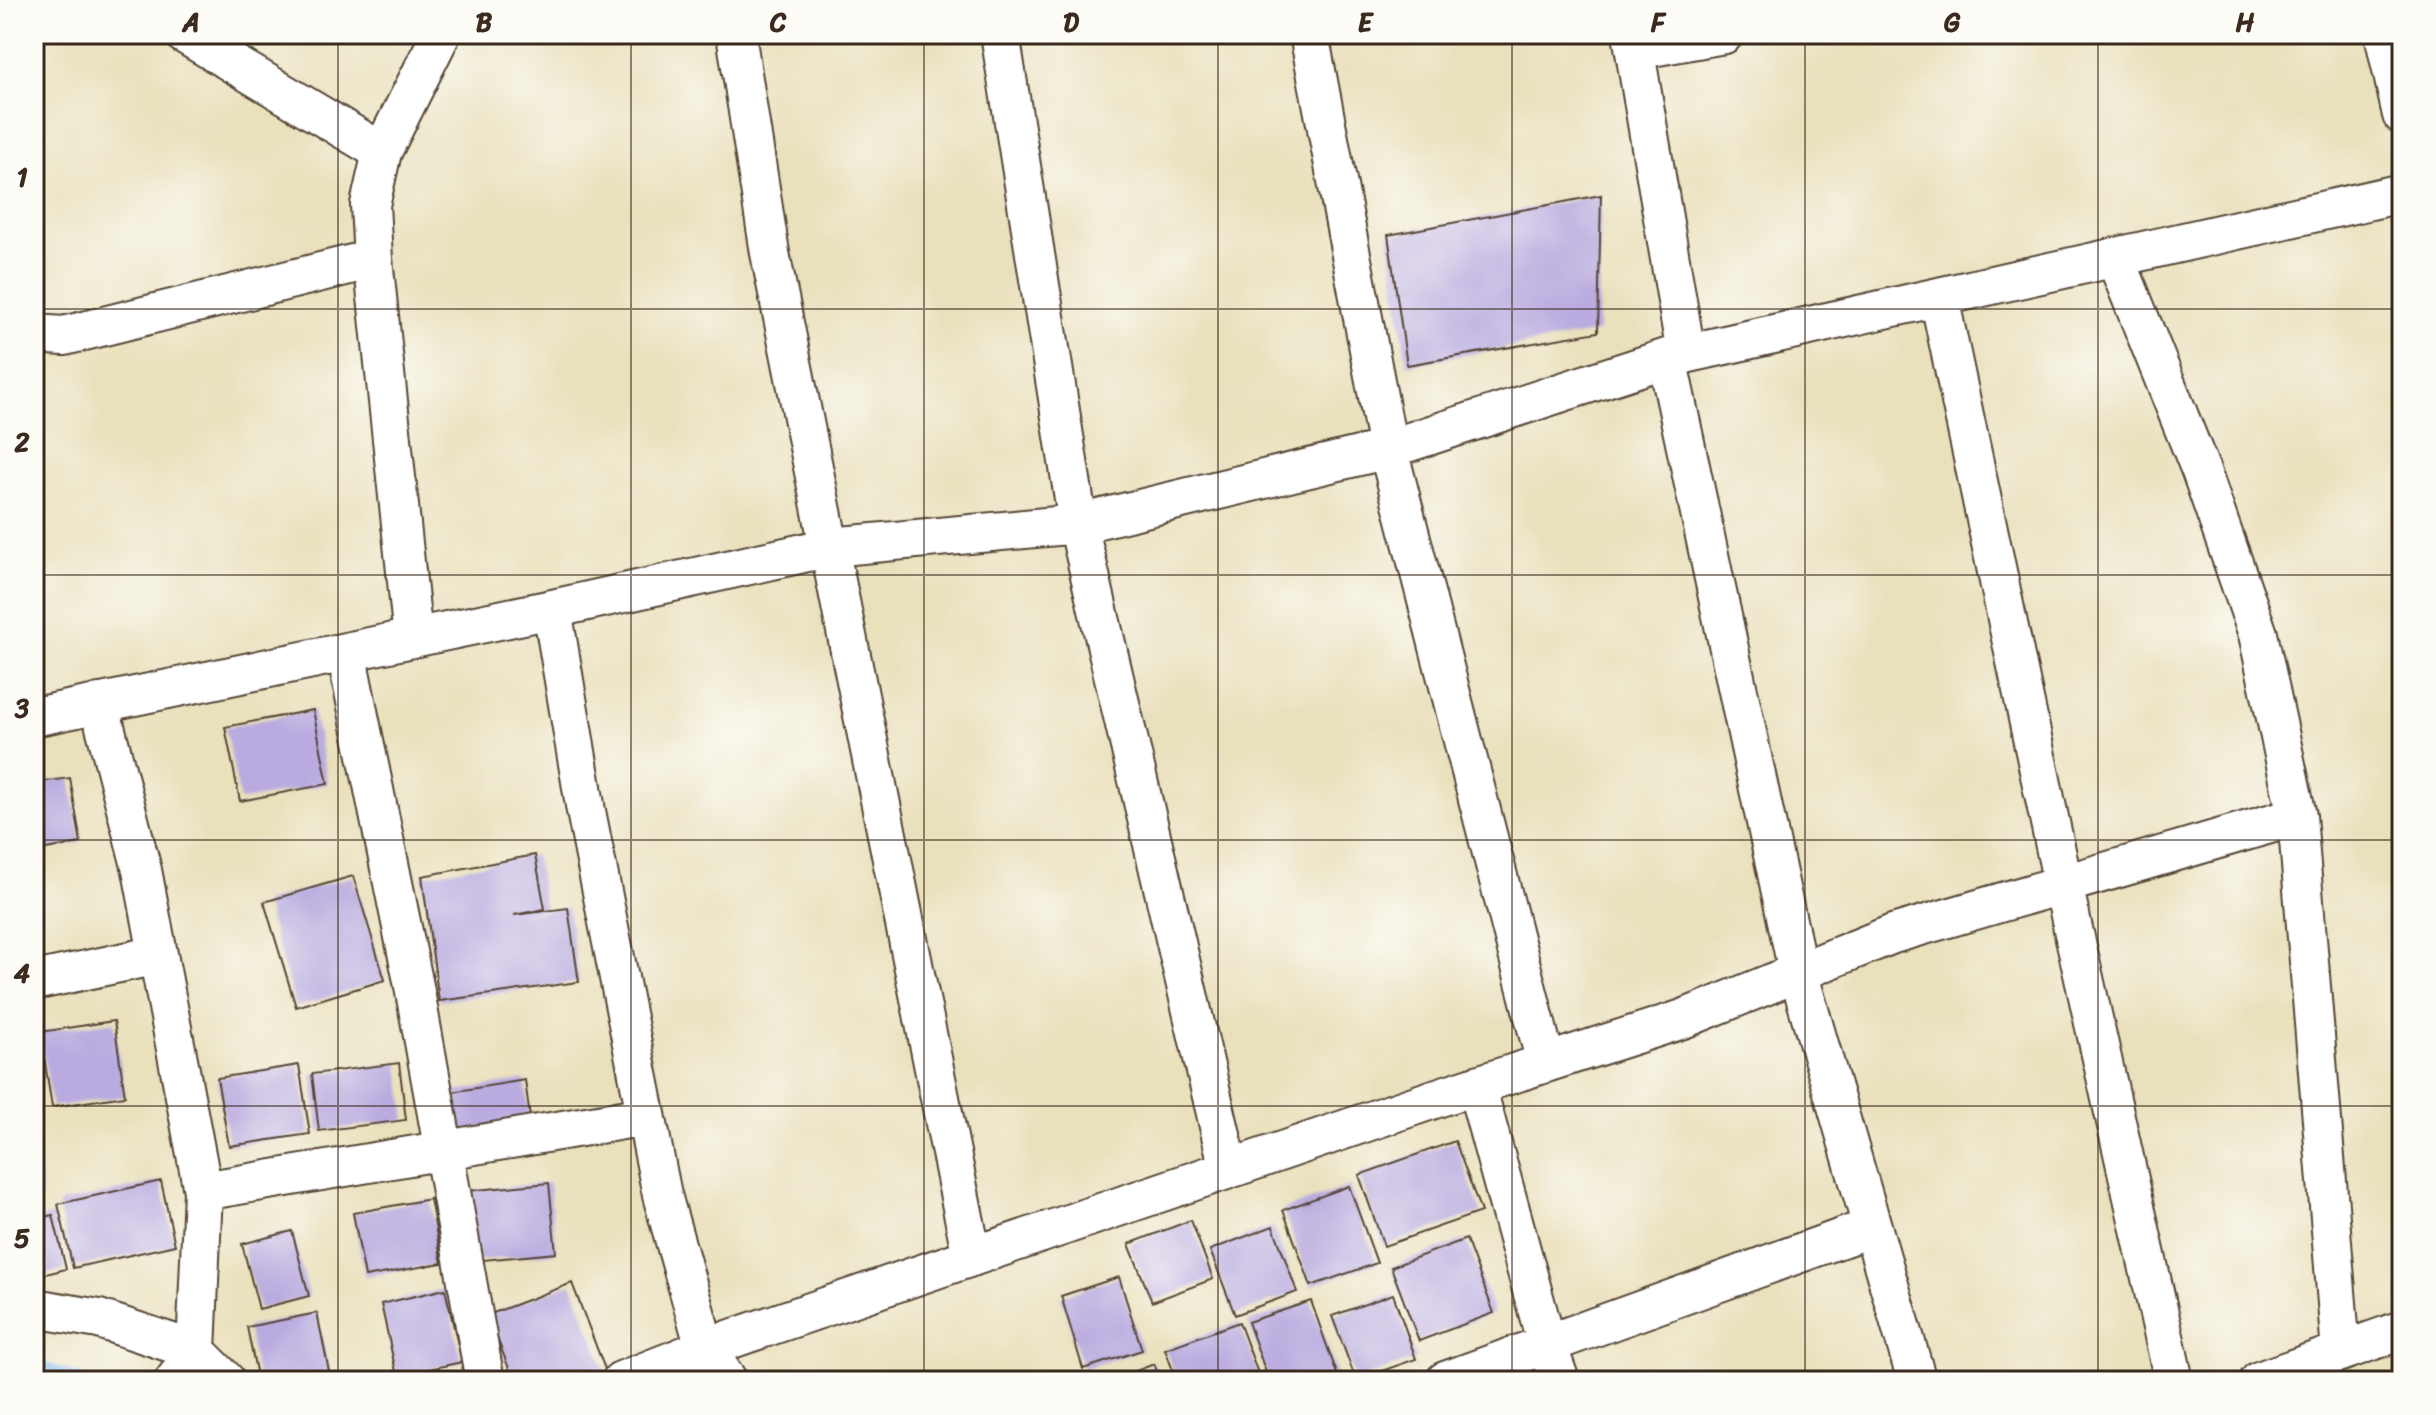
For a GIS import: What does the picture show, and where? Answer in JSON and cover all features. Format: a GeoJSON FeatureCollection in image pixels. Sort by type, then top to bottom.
{"type":"FeatureCollection","features":[{"type":"Feature","properties":{"kind":"street"},"geometry":{"type":"LineString","coordinates":[[184,34],[382,152]]}},
{"type":"Feature","properties":{"kind":"street"},"geometry":{"type":"LineString","coordinates":[[413,638],[370,205],[382,152],[441,34]]}},
{"type":"Feature","properties":{"kind":"street"},"geometry":{"type":"LineString","coordinates":[[736,34],[770,253],[972,1257]]}},
{"type":"Feature","properties":{"kind":"street"},"geometry":{"type":"LineString","coordinates":[[1000,34],[1078,524],[1229,1169]]}},
{"type":"Feature","properties":{"kind":"street"},"geometry":{"type":"LineString","coordinates":[[1309,34],[1388,449],[1546,1063]]}},
{"type":"Feature","properties":{"kind":"street"},"geometry":{"type":"LineString","coordinates":[[1724,34],[1633,42],[1676,356],[1798,972],[1917,1381]]}},
{"type":"Feature","properties":{"kind":"street"},"geometry":{"type":"LineString","coordinates":[[2384,34],[2402,115]]}},
{"type":"Feature","properties":{"kind":"street"},"geometry":{"type":"LineString","coordinates":[[34,717],[552,609],[830,547],[1078,524],[1388,449],[1676,356],[2402,193]]}},
{"type":"Feature","properties":{"kind":"street"},"geometry":{"type":"LineString","coordinates":[[2115,257],[2201,471],[2258,634],[2297,816],[2341,1352]]}},
{"type":"Feature","properties":{"kind":"street"},"geometry":{"type":"LineString","coordinates":[[34,334],[64,336],[373,259]]}},
{"type":"Feature","properties":{"kind":"street"},"geometry":{"type":"LineString","coordinates":[[1939,297],[2063,884],[2174,1381]]}},
{"type":"Feature","properties":{"kind":"street"},"geometry":{"type":"LineString","coordinates":[[552,609],[586,811],[662,1195],[705,1348],[728,1381]]}},
{"type":"Feature","properties":{"kind":"street"},"geometry":{"type":"LineString","coordinates":[[346,652],[414,986],[485,1381]]}},
{"type":"Feature","properties":{"kind":"street"},"geometry":{"type":"LineString","coordinates":[[99,703],[142,870],[203,1191],[185,1366]]}},
{"type":"Feature","properties":{"kind":"street"},"geometry":{"type":"LineString","coordinates":[[621,1381],[705,1348],[1229,1169],[1683,1019],[1893,934],[2297,816]]}},
{"type":"Feature","properties":{"kind":"street"},"geometry":{"type":"LineString","coordinates":[[34,981],[158,955]]}},
{"type":"Feature","properties":{"kind":"street"},"geometry":{"type":"LineString","coordinates":[[1476,1085],[1547,1345],[1560,1381]]}},
{"type":"Feature","properties":{"kind":"street"},"geometry":{"type":"LineString","coordinates":[[203,1191],[646,1116]]}},
{"type":"Feature","properties":{"kind":"street"},"geometry":{"type":"LineString","coordinates":[[1445,1381],[1872,1227]]}},
{"type":"Feature","properties":{"kind":"street"},"geometry":{"type":"LineString","coordinates":[[34,1308],[99,1319],[185,1366],[226,1381]]}},
{"type":"Feature","properties":{"kind":"street"},"geometry":{"type":"LineString","coordinates":[[2259,1381],[2402,1330]]}},
{"type":"Feature","properties":{"kind":"building"},"geometry":{"type":"Polygon","coordinates":[[[1601,195],[1598,332],[1407,365],[1388,235],[1601,195]]]}},
{"type":"Feature","properties":{"kind":"building"},"geometry":{"type":"Polygon","coordinates":[[[313,710],[328,784],[240,801],[225,727],[313,710]]]}},
{"type":"Feature","properties":{"kind":"building"},"geometry":{"type":"Polygon","coordinates":[[[70,778],[81,843],[34,851],[34,783],[70,778]]]}},
{"type":"Feature","properties":{"kind":"building"},"geometry":{"type":"Polygon","coordinates":[[[535,855],[545,909],[514,915],[568,908],[579,982],[439,1001],[422,876],[535,855]]]}},
{"type":"Feature","properties":{"kind":"building"},"geometry":{"type":"Polygon","coordinates":[[[353,876],[385,980],[296,1007],[264,902],[353,876]]]}},
{"type":"Feature","properties":{"kind":"building"},"geometry":{"type":"Polygon","coordinates":[[[114,1021],[125,1096],[52,1107],[40,1032],[114,1021]]]}},
{"type":"Feature","properties":{"kind":"building"},"geometry":{"type":"Polygon","coordinates":[[[399,1063],[406,1120],[319,1131],[312,1074],[399,1063]]]}},
{"type":"Feature","properties":{"kind":"building"},"geometry":{"type":"Polygon","coordinates":[[[299,1065],[310,1134],[229,1146],[217,1078],[299,1065]]]}},
{"type":"Feature","properties":{"kind":"building"},"geometry":{"type":"Polygon","coordinates":[[[525,1080],[531,1125],[458,1136],[451,1092],[525,1080]]]}},
{"type":"Feature","properties":{"kind":"building"},"geometry":{"type":"Polygon","coordinates":[[[34,1139],[38,1139],[41,1200],[34,1201],[34,1139]]]}},
{"type":"Feature","properties":{"kind":"building"},"geometry":{"type":"Polygon","coordinates":[[[1455,1141],[1481,1212],[1384,1246],[1359,1175],[1455,1141]]]}},
{"type":"Feature","properties":{"kind":"building"},"geometry":{"type":"Polygon","coordinates":[[[161,1181],[175,1245],[73,1268],[58,1204],[161,1181]]]}},
{"type":"Feature","properties":{"kind":"building"},"geometry":{"type":"Polygon","coordinates":[[[549,1183],[556,1253],[473,1261],[466,1191],[549,1183]]]}},
{"type":"Feature","properties":{"kind":"building"},"geometry":{"type":"Polygon","coordinates":[[[1349,1186],[1377,1263],[1311,1286],[1283,1210],[1349,1186]]]}},
{"type":"Feature","properties":{"kind":"building"},"geometry":{"type":"Polygon","coordinates":[[[430,1199],[442,1263],[365,1277],[353,1213],[430,1199]]]}},
{"type":"Feature","properties":{"kind":"building"},"geometry":{"type":"Polygon","coordinates":[[[53,1215],[66,1269],[34,1277],[34,1219],[53,1215]]]}},
{"type":"Feature","properties":{"kind":"building"},"geometry":{"type":"Polygon","coordinates":[[[1191,1220],[1213,1279],[1152,1302],[1129,1244],[1191,1220]]]}},
{"type":"Feature","properties":{"kind":"building"},"geometry":{"type":"Polygon","coordinates":[[[1273,1226],[1297,1292],[1235,1315],[1210,1250],[1273,1226]]]}},
{"type":"Feature","properties":{"kind":"building"},"geometry":{"type":"Polygon","coordinates":[[[292,1231],[309,1296],[259,1309],[242,1244],[292,1231]]]}},
{"type":"Feature","properties":{"kind":"building"},"geometry":{"type":"Polygon","coordinates":[[[1466,1239],[1494,1313],[1419,1341],[1391,1267],[1466,1239]]]}},
{"type":"Feature","properties":{"kind":"building"},"geometry":{"type":"Polygon","coordinates":[[[1119,1277],[1142,1350],[1083,1369],[1061,1296],[1119,1277]]]}},
{"type":"Feature","properties":{"kind":"building"},"geometry":{"type":"Polygon","coordinates":[[[572,1283],[606,1372],[582,1381],[514,1381],[488,1315],[572,1283]]]}},
{"type":"Feature","properties":{"kind":"building"},"geometry":{"type":"Polygon","coordinates":[[[445,1289],[462,1362],[397,1376],[381,1304],[445,1289]]]}},
{"type":"Feature","properties":{"kind":"building"},"geometry":{"type":"Polygon","coordinates":[[[1393,1294],[1416,1359],[1356,1380],[1332,1316],[1393,1294]]]}},
{"type":"Feature","properties":{"kind":"building"},"geometry":{"type":"Polygon","coordinates":[[[1311,1301],[1337,1374],[1318,1381],[1269,1381],[1248,1322],[1311,1301]]]}},
{"type":"Feature","properties":{"kind":"building"},"geometry":{"type":"Polygon","coordinates":[[[317,1313],[331,1381],[258,1381],[247,1327],[317,1313]]]}},
{"type":"Feature","properties":{"kind":"building"},"geometry":{"type":"Polygon","coordinates":[[[1239,1322],[1259,1376],[1247,1381],[1177,1381],[1165,1349],[1239,1322]]]}},
{"type":"Feature","properties":{"kind":"building"},"geometry":{"type":"Polygon","coordinates":[[[1154,1364],[1161,1381],[1110,1381],[1154,1364]]]}},
{"type":"Feature","properties":{"kind":"waterway"},"geometry":{"type":"LineString","coordinates":[[34,1365],[81,1381]]}}]}
